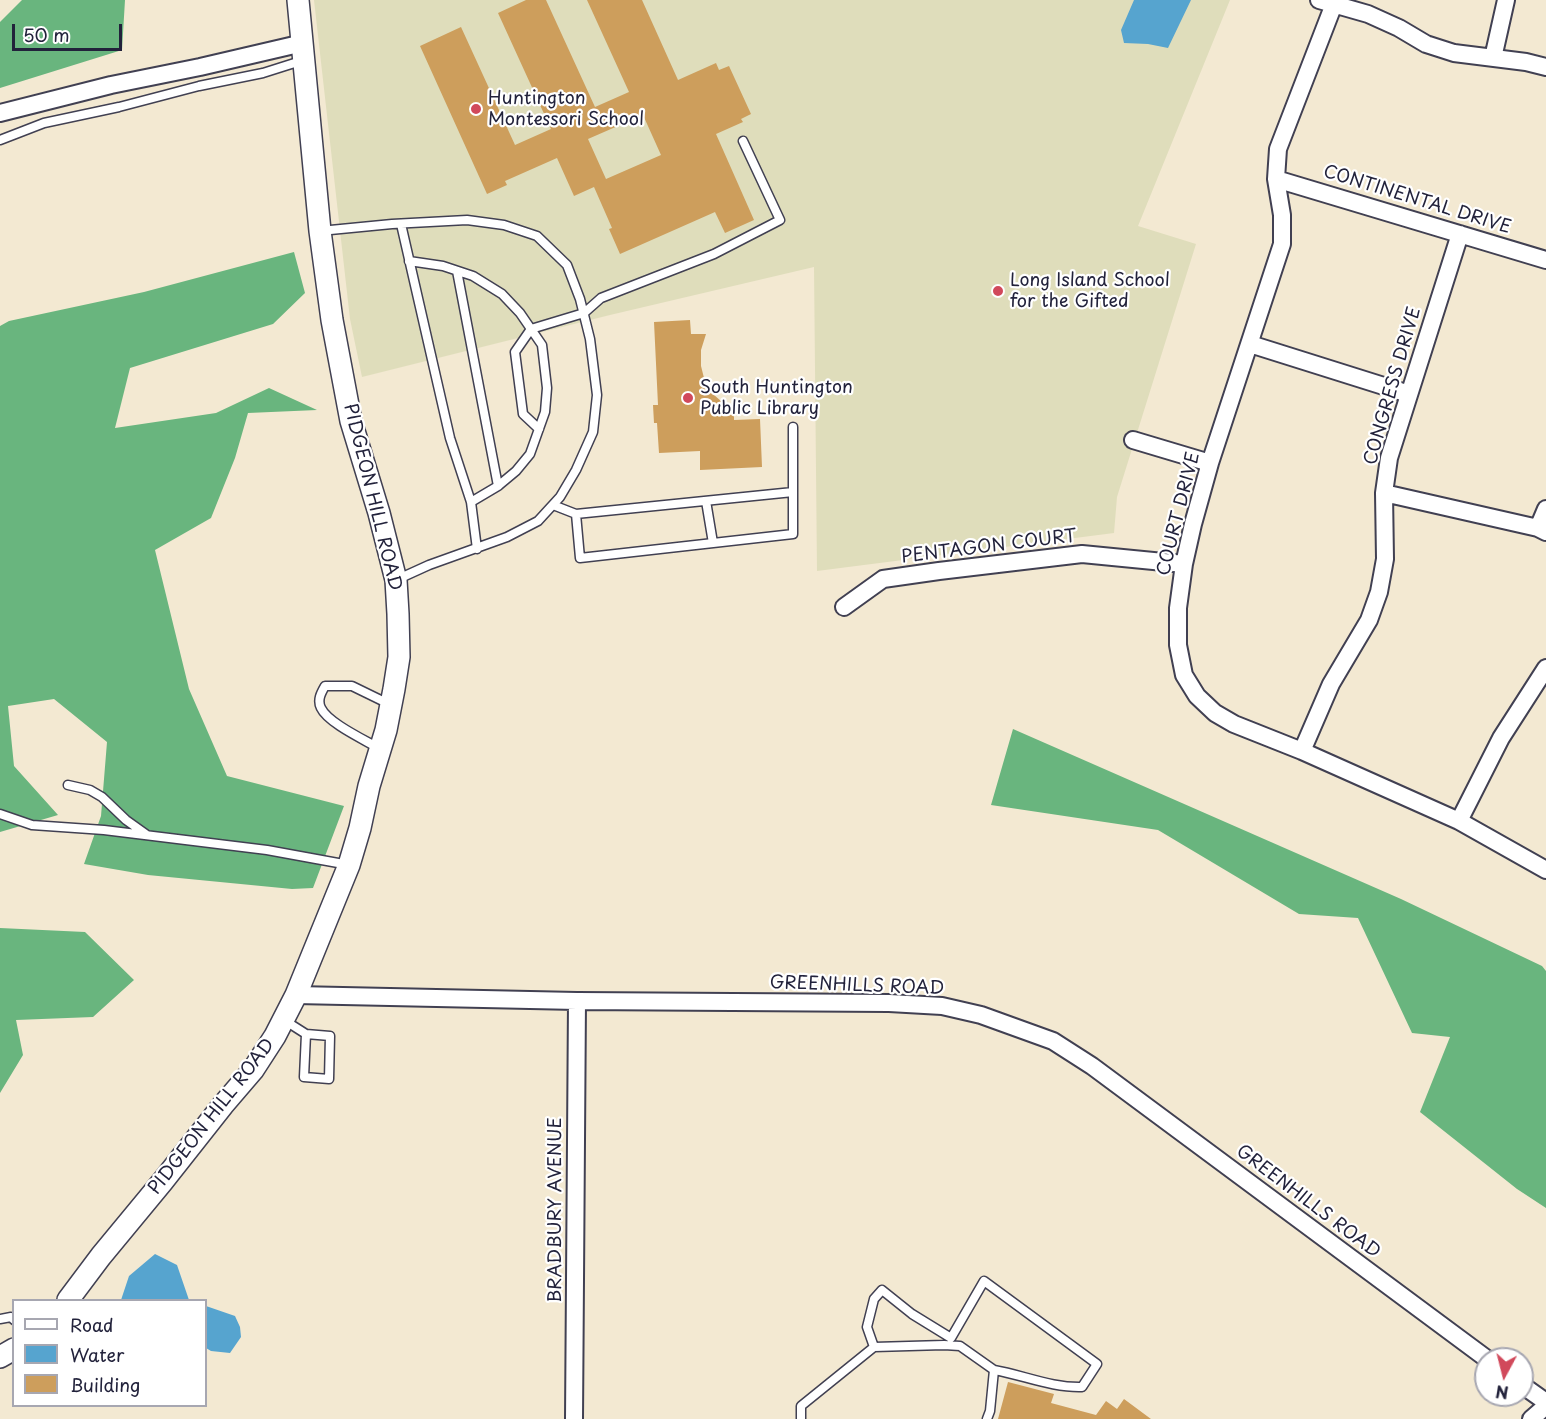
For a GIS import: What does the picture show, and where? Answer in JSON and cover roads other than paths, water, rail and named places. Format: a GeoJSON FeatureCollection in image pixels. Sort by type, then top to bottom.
{"type":"FeatureCollection","features":[{"type":"Feature","properties":{"kind":"street","name":"PIDGEON HILL ROAD"},"geometry":{"type":"LineString","coordinates":[[69,1299],[101,1256],[253,1070],[275,1036],[296,995],[349,865],[391,705],[399,657],[396,580],[379,513],[351,421],[332,320],[320,231],[298,0]]}},
{"type":"Feature","properties":{"kind":"street"},"geometry":{"type":"LineString","coordinates":[[1493,58],[1506,0]]}},
{"type":"Feature","properties":{"kind":"street"},"geometry":{"type":"LineString","coordinates":[[1327,2],[1368,14],[1399,28],[1426,44],[1454,53],[1526,62],[1546,67]]}},
{"type":"Feature","properties":{"kind":"street","name":"COURT DRIVE"},"geometry":{"type":"LineString","coordinates":[[1327,2],[1278,149],[1276,179],[1282,215],[1282,244],[1210,463],[1184,564],[1178,608],[1178,645],[1184,675],[1197,696],[1215,713],[1234,724],[1302,751],[1460,821],[1546,870]]}},
{"type":"Feature","properties":{"kind":"street"},"geometry":{"type":"LineString","coordinates":[[0,113],[111,85],[200,67],[304,52]]}},
{"type":"Feature","properties":{"kind":"street","name":"CONTINENTAL DRIVE"},"geometry":{"type":"LineString","coordinates":[[1276,179],[1546,260]]}},
{"type":"Feature","properties":{"kind":"street","name":"CONGRESS DRIVE"},"geometry":{"type":"LineString","coordinates":[[1302,751],[1331,684],[1369,620],[1379,592],[1385,559],[1384,493],[1389,458],[1460,234]]}},
{"type":"Feature","properties":{"kind":"street"},"geometry":{"type":"LineString","coordinates":[[1250,344],[1409,394]]}},
{"type":"Feature","properties":{"kind":"street"},"geometry":{"type":"LineString","coordinates":[[1132,440],[1210,463]]}},
{"type":"Feature","properties":{"kind":"street"},"geometry":{"type":"LineString","coordinates":[[1384,493],[1542,530],[1546,509]]}},
{"type":"Feature","properties":{"kind":"street","name":"PENTAGON COURT"},"geometry":{"type":"LineString","coordinates":[[844,607],[883,579],[939,571],[1082,554],[1184,564]]}},
{"type":"Feature","properties":{"kind":"street"},"geometry":{"type":"LineString","coordinates":[[1460,821],[1501,738],[1544,675]]}},
{"type":"Feature","properties":{"kind":"street","name":"GREENHILLS ROAD"},"geometry":{"type":"LineString","coordinates":[[296,995],[577,1001],[889,1003],[942,1006],[981,1015],[1053,1041],[1110,1079],[1474,1349]]}},
{"type":"Feature","properties":{"kind":"street","name":"BRADBURY AVENUE"},"geometry":{"type":"LineString","coordinates":[[574,1419],[577,1001]]}},
{"type":"Feature","properties":{"kind":"street"},"geometry":{"type":"LineString","coordinates":[[1531,1419],[1546,1404],[1534,1394]]}},
{"type":"Feature","properties":{"kind":"lane"},"geometry":{"type":"LineString","coordinates":[[0,140],[44,123],[263,73],[304,52]]}},
{"type":"Feature","properties":{"kind":"lane"},"geometry":{"type":"LineString","coordinates":[[539,429],[524,414],[515,352],[531,329],[584,313],[601,298],[714,254],[780,220],[743,141]]}},
{"type":"Feature","properties":{"kind":"lane"},"geometry":{"type":"LineString","coordinates":[[320,231],[467,220],[504,225],[537,236],[567,265],[584,313],[590,339],[597,395],[593,432],[576,470],[560,497],[538,522],[507,537],[429,565],[396,580]]}},
{"type":"Feature","properties":{"kind":"lane"},"geometry":{"type":"LineString","coordinates":[[401,224],[450,438],[471,502],[477,549]]}},
{"type":"Feature","properties":{"kind":"lane"},"geometry":{"type":"LineString","coordinates":[[409,261],[443,266],[473,276],[502,294],[520,313],[542,345],[547,388],[545,412],[530,454],[516,471],[498,486],[471,502]]}},
{"type":"Feature","properties":{"kind":"lane"},"geometry":{"type":"LineString","coordinates":[[457,271],[498,486]]}},
{"type":"Feature","properties":{"kind":"lane"},"geometry":{"type":"LineString","coordinates":[[576,514],[580,558],[793,534],[793,427]]}},
{"type":"Feature","properties":{"kind":"lane"},"geometry":{"type":"LineString","coordinates":[[553,505],[576,514],[793,492]]}},
{"type":"Feature","properties":{"kind":"lane"},"geometry":{"type":"LineString","coordinates":[[706,501],[712,543]]}},
{"type":"Feature","properties":{"kind":"lane"},"geometry":{"type":"LineString","coordinates":[[380,749],[336,724],[321,708],[319,696],[325,686],[352,686],[391,705]]}},
{"type":"Feature","properties":{"kind":"lane"},"geometry":{"type":"LineString","coordinates":[[68,785],[90,790],[102,797],[126,820],[149,837]]}},
{"type":"Feature","properties":{"kind":"lane"},"geometry":{"type":"LineString","coordinates":[[0,814],[32,825],[104,830],[267,850],[349,865]]}},
{"type":"Feature","properties":{"kind":"lane"},"geometry":{"type":"LineString","coordinates":[[283,1020],[306,1034],[330,1036],[329,1079],[304,1077],[306,1034]]}},
{"type":"Feature","properties":{"kind":"lane"},"geometry":{"type":"LineString","coordinates":[[801,1419],[801,1406],[874,1347],[960,1346],[994,1370],[1068,1388],[1082,1388],[1097,1364],[984,1281],[951,1338],[912,1314],[882,1290],[874,1299],[867,1327],[874,1347]]}},
{"type":"Feature","properties":{"kind":"lane"},"geometry":{"type":"LineString","coordinates":[[987,1419],[990,1411],[994,1370]]}},
{"type":"Feature","properties":{"kind":"water"},"geometry":{"type":"Polygon","coordinates":[[[1134,0],[1191,0],[1168,48],[1124,43],[1121,30],[1134,0]]]}},
{"type":"Feature","properties":{"kind":"water"},"geometry":{"type":"Polygon","coordinates":[[[155,1254],[177,1265],[189,1299],[121,1299],[129,1276],[155,1254]]]}},
{"type":"Feature","properties":{"kind":"water"},"geometry":{"type":"Polygon","coordinates":[[[207,1306],[235,1316],[241,1337],[230,1353],[207,1349],[207,1306]]]}},
{"type":"Feature","properties":{"kind":"place","name":"Huntington Montessori School"},"geometry":{"type":"Point","coordinates":[476,109]}},
{"type":"Feature","properties":{"kind":"place","name":"Long Island School for the Gifted"},"geometry":{"type":"Point","coordinates":[998,291]}},
{"type":"Feature","properties":{"kind":"place","name":"South Huntington Public Library"},"geometry":{"type":"Point","coordinates":[688,398]}}]}
